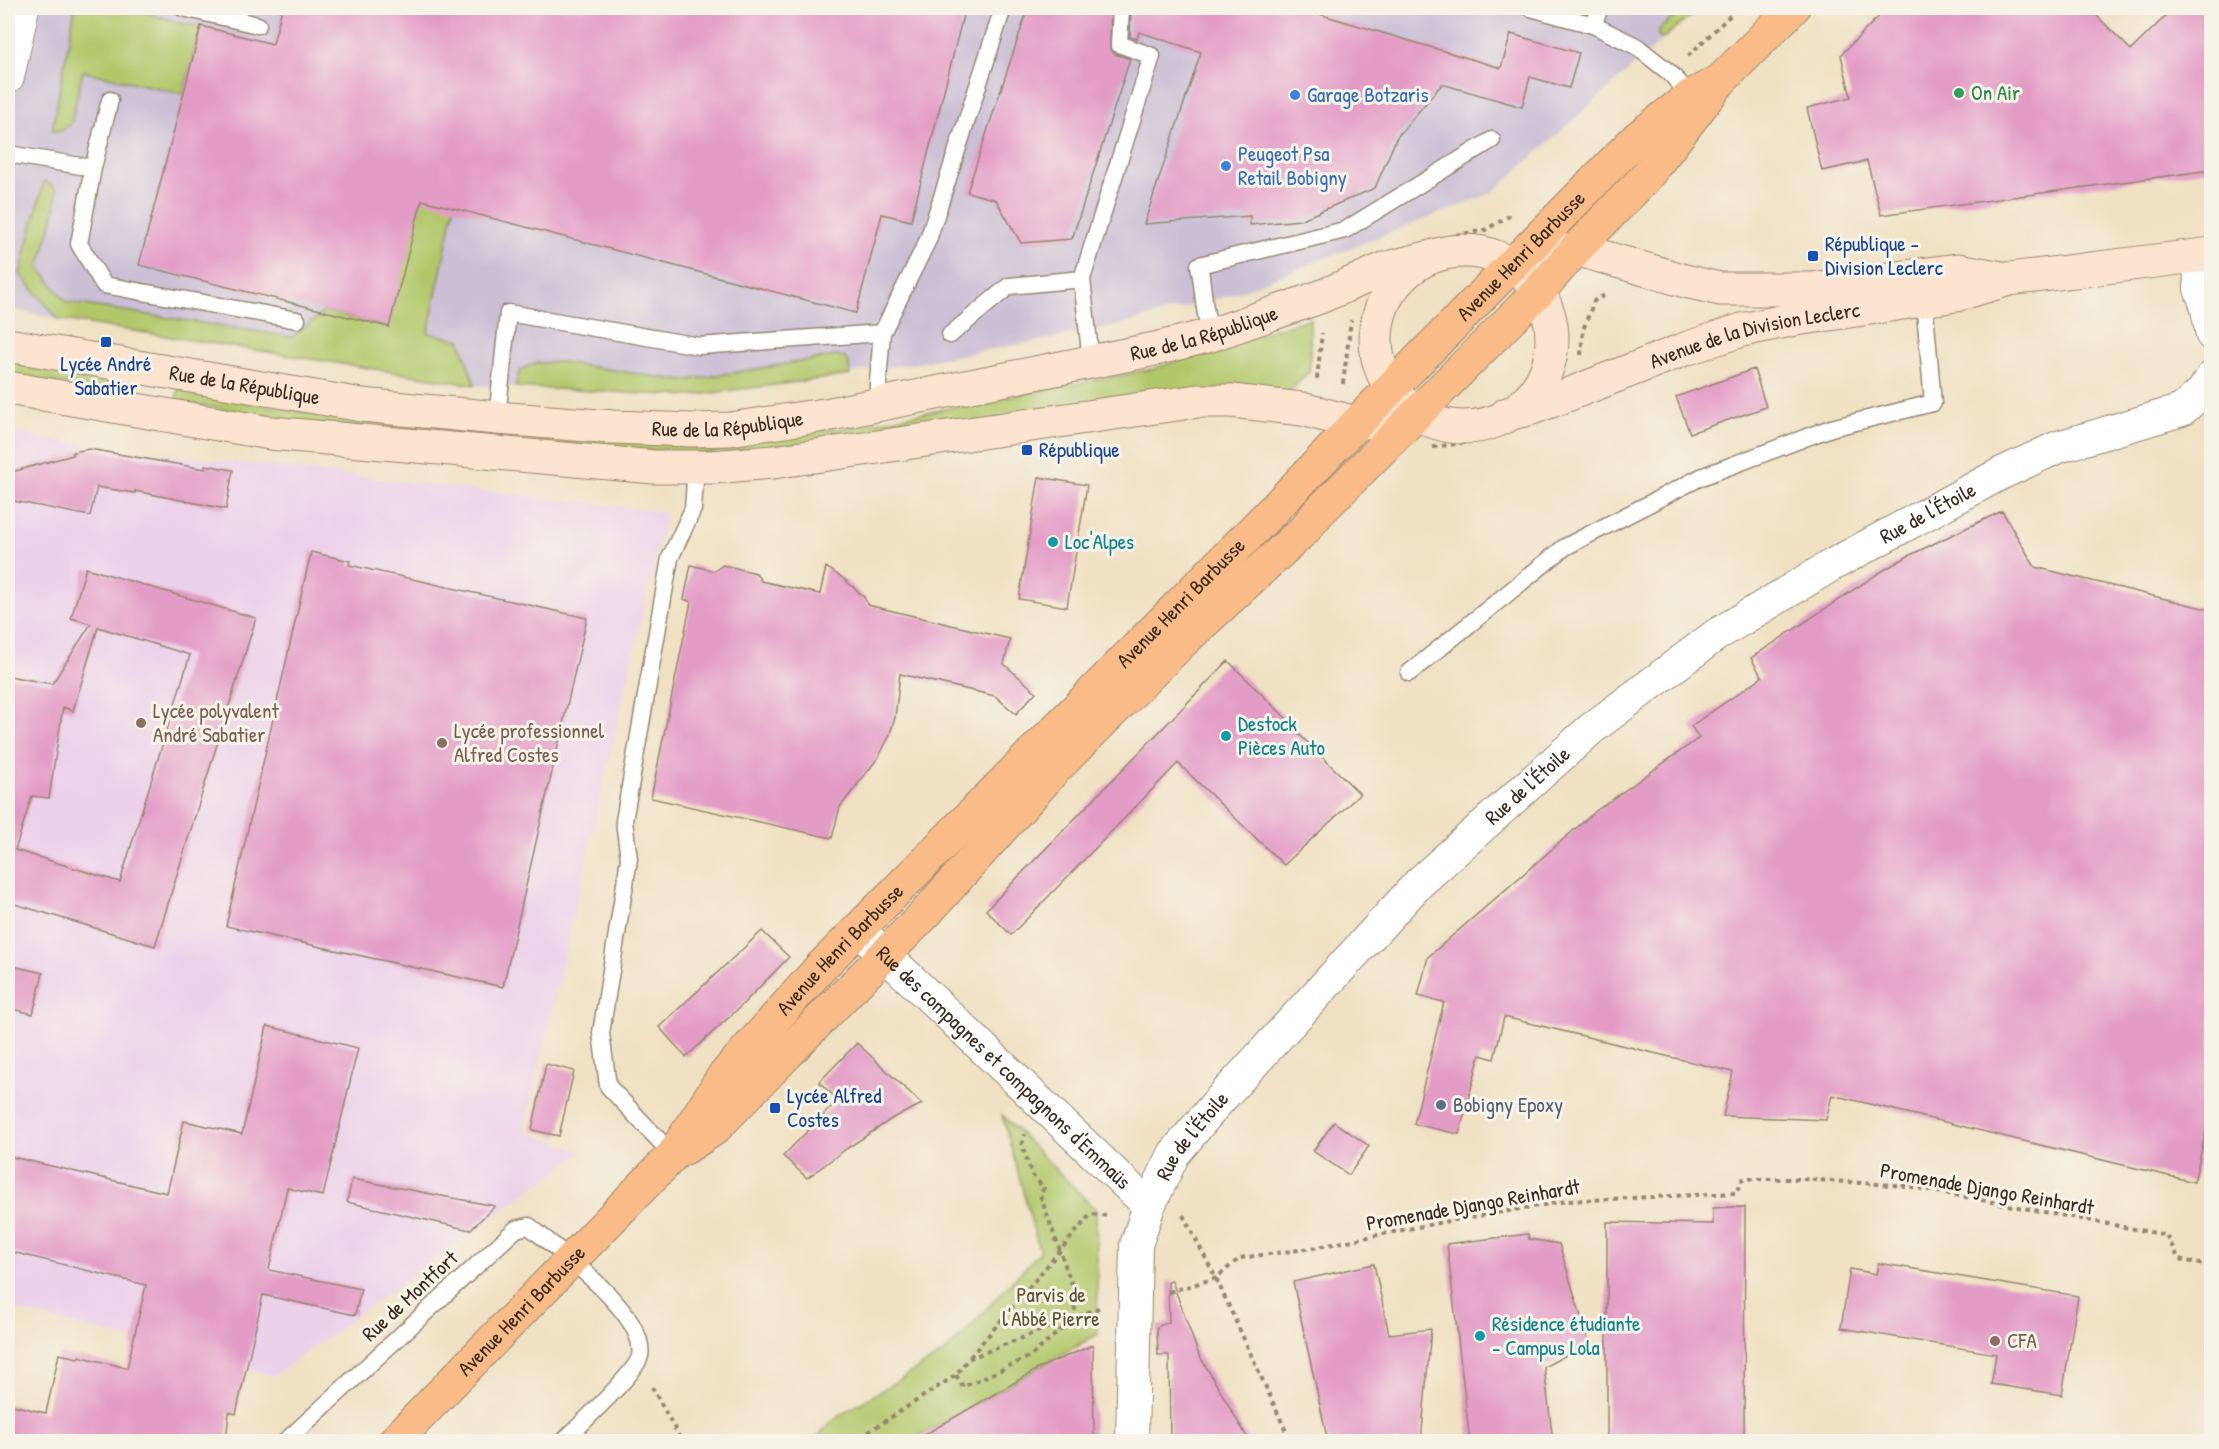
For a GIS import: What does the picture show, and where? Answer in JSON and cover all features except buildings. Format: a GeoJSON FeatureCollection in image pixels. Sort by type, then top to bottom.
{"type":"FeatureCollection","features":[{"type":"Feature","properties":{"kind":"main road","name":"Avenue Henri Barbusse"},"geometry":{"type":"LineString","coordinates":[[673,1155],[714,1129],[924,915],[1054,770],[1182,642],[1305,529],[1318,513],[1539,291],[1646,177],[1720,81],[1793,8]]}},
{"type":"Feature","properties":{"kind":"main road","name":"Avenue Henri Barbusse"},"geometry":{"type":"LineString","coordinates":[[394,1442],[673,1155],[723,1077],[821,967],[1637,138],[1680,85],[1720,81]]}},
{"type":"Feature","properties":{"kind":"main road"},"geometry":{"type":"LineString","coordinates":[[1416,416],[1390,388],[1381,371],[1376,352],[1375,333],[1379,313],[1387,295],[1399,279],[1440,247]]}},
{"type":"Feature","properties":{"kind":"main road","name":"Rue de la République"},"geometry":{"type":"LineString","coordinates":[[8,345],[362,405],[625,427],[730,429],[831,414],[1091,362],[1211,335],[1320,297],[1440,247],[1450,251],[1472,251],[1493,255],[1512,265],[1539,291]]}},
{"type":"Feature","properties":{"kind":"main road"},"geometry":{"type":"LineString","coordinates":[[1512,265],[1576,249]]}},
{"type":"Feature","properties":{"kind":"main road","name":"Avenue de la Division Leclerc"},"geometry":{"type":"LineString","coordinates":[[1576,249],[1685,281],[1720,288],[1811,289],[1958,270],[2009,279]]}},
{"type":"Feature","properties":{"kind":"main road","name":"Avenue de la Division Leclerc"},"geometry":{"type":"LineString","coordinates":[[1416,416],[1433,424],[1450,425],[1490,420],[1551,401],[1685,349],[1742,330],[1790,320],[1956,295],[2009,279],[2205,255]]}},
{"type":"Feature","properties":{"kind":"main road"},"geometry":{"type":"LineString","coordinates":[[1507,414],[1531,398],[1550,364],[1553,346],[1552,327],[1548,308],[1539,291]]}},
{"type":"Feature","properties":{"kind":"main road","name":"Rue de la République"},"geometry":{"type":"LineString","coordinates":[[8,388],[270,433],[654,467],[773,462],[1198,401],[1262,404],[1318,400],[1356,423],[1416,416]]}},
{"type":"Feature","properties":{"kind":"street"},"geometry":{"type":"LineString","coordinates":[[8,77],[23,8]]}},
{"type":"Feature","properties":{"kind":"street"},"geometry":{"type":"LineString","coordinates":[[2205,255],[2200,289],[2206,304],[2211,335]]}},
{"type":"Feature","properties":{"kind":"street","name":"Rue de l'Étoile"},"geometry":{"type":"LineString","coordinates":[[1132,1442],[1137,1245],[1149,1206],[1174,1154],[1216,1104],[1419,883],[1591,729],[1716,635],[1832,565],[2000,474],[2058,447],[2182,410],[2203,391],[2211,377]]}},
{"type":"Feature","properties":{"kind":"street","name":"Rue des compagnes et compagnons d'Emmaüs"},"geometry":{"type":"LineString","coordinates":[[858,929],[1149,1206]]}},
{"type":"Feature","properties":{"kind":"lane"},"geometry":{"type":"LineString","coordinates":[[183,8],[258,25]]}},
{"type":"Feature","properties":{"kind":"lane"},"geometry":{"type":"LineString","coordinates":[[879,404],[878,381],[882,333],[928,240],[1003,8]]}},
{"type":"Feature","properties":{"kind":"lane"},"geometry":{"type":"LineString","coordinates":[[1091,362],[1082,279],[1152,56],[1119,44],[1121,8]]}},
{"type":"Feature","properties":{"kind":"lane"},"geometry":{"type":"LineString","coordinates":[[1531,8],[1593,26],[1636,46],[1680,85]]}},
{"type":"Feature","properties":{"kind":"lane"},"geometry":{"type":"LineString","coordinates":[[1593,26],[1600,8]]}},
{"type":"Feature","properties":{"kind":"lane"},"geometry":{"type":"LineString","coordinates":[[110,100],[93,168],[80,244],[104,285],[297,320]]}},
{"type":"Feature","properties":{"kind":"lane"},"geometry":{"type":"LineString","coordinates":[[1211,335],[1203,303],[1204,290],[1199,265],[1345,230],[1492,140]]}},
{"type":"Feature","properties":{"kind":"lane"},"geometry":{"type":"LineString","coordinates":[[8,154],[93,168]]}},
{"type":"Feature","properties":{"kind":"lane"},"geometry":{"type":"LineString","coordinates":[[950,335],[1009,286],[1082,279]]}},
{"type":"Feature","properties":{"kind":"lane"},"geometry":{"type":"LineString","coordinates":[[1409,673],[1565,547],[1701,477],[1831,428],[1932,403],[1924,300]]}},
{"type":"Feature","properties":{"kind":"lane"},"geometry":{"type":"LineString","coordinates":[[497,418],[508,313],[699,346],[882,333]]}},
{"type":"Feature","properties":{"kind":"lane"},"geometry":{"type":"LineString","coordinates":[[673,1155],[608,1086],[601,1033],[629,859],[624,821],[670,558],[693,509],[696,467]]}},
{"type":"Feature","properties":{"kind":"lane","name":"Rue de Montfort"},"geometry":{"type":"LineString","coordinates":[[285,1442],[516,1229],[529,1226],[570,1260]]}},
{"type":"Feature","properties":{"kind":"lane"},"geometry":{"type":"LineString","coordinates":[[563,1442],[623,1381],[640,1357],[639,1342],[630,1321],[615,1301],[570,1260]]}},
{"type":"Feature","properties":{"kind":"path"},"geometry":{"type":"LineString","coordinates":[[1680,85],[1738,8]]}},
{"type":"Feature","properties":{"kind":"path"},"geometry":{"type":"LineString","coordinates":[[1440,247],[1485,230],[1519,211]]}},
{"type":"Feature","properties":{"kind":"path"},"geometry":{"type":"LineString","coordinates":[[1322,331],[1318,400],[1342,388],[1353,300],[1347,284]]}},
{"type":"Feature","properties":{"kind":"path"},"geometry":{"type":"LineString","coordinates":[[956,1374],[963,1387],[1031,1356],[1074,1318],[1076,1296],[1040,1196],[1044,1188],[1032,1175],[1022,1144],[1026,1133]]}},
{"type":"Feature","properties":{"kind":"path","name":"Promenade Django Reinhardt"},"geometry":{"type":"LineString","coordinates":[[1164,1294],[1216,1278],[1240,1258],[1313,1248],[1443,1222],[1567,1201],[1736,1193],[1743,1179],[1802,1179],[1919,1189],[2166,1235],[2179,1259],[2211,1267]]}},
{"type":"Feature","properties":{"kind":"path"},"geometry":{"type":"LineString","coordinates":[[1181,1212],[1216,1278],[1291,1442]]}},
{"type":"Feature","properties":{"kind":"path"},"geometry":{"type":"LineString","coordinates":[[853,1442],[956,1374],[1091,1214],[1116,1217]]}},
{"type":"Feature","properties":{"kind":"path"},"geometry":{"type":"LineString","coordinates":[[968,1359],[1103,1306]]}},
{"type":"Feature","properties":{"kind":"path"},"geometry":{"type":"LineString","coordinates":[[637,1360],[682,1442]]}},
{"type":"Feature","properties":{"kind":"shaded area"},"geometry":{"type":"Polygon","coordinates":[[[8,8],[1698,8],[1492,193],[1228,296],[1107,328],[917,363],[689,396],[475,385],[58,319],[8,309],[8,8]]]}},
{"type":"Feature","properties":{"kind":"shaded area","name":"Lycée professionnel Alfred Costes"},"geometry":{"type":"Polygon","coordinates":[[[8,431],[84,445],[666,512],[524,1131],[583,1152],[274,1376],[8,1308],[8,431]]]}},
{"type":"Feature","properties":{"kind":"green space"},"geometry":{"type":"Polygon","coordinates":[[[75,8],[131,8],[184,24],[201,26],[183,94],[83,71],[71,124],[61,131],[52,131],[75,8]]]}},
{"type":"Feature","properties":{"kind":"green space"},"geometry":{"type":"Polygon","coordinates":[[[472,8],[504,8],[454,208],[428,333],[460,340],[475,385],[58,319],[20,274],[44,181],[55,189],[56,204],[39,267],[66,302],[292,337],[325,311],[388,327],[472,8]]]}},
{"type":"Feature","properties":{"kind":"green space"},"geometry":{"type":"Polygon","coordinates":[[[1686,8],[1701,8],[1662,39],[1658,36],[1659,29],[1686,8]]]}},
{"type":"Feature","properties":{"kind":"green space"},"geometry":{"type":"Polygon","coordinates":[[[1310,318],[1310,371],[1287,394],[692,455],[296,422],[176,401],[178,389],[307,413],[477,430],[840,429],[1153,369],[1310,318]]]}},
{"type":"Feature","properties":{"kind":"green space"},"geometry":{"type":"Polygon","coordinates":[[[835,356],[844,357],[849,363],[850,375],[689,396],[515,387],[520,370],[536,363],[561,362],[683,381],[835,356]]]}},
{"type":"Feature","properties":{"kind":"green space"},"geometry":{"type":"Polygon","coordinates":[[[8,361],[115,378],[113,393],[8,374],[8,361]]]}},
{"type":"Feature","properties":{"kind":"green space","name":"Parvis de l'Abbé Pierre"},"geometry":{"type":"Polygon","coordinates":[[[1002,1115],[1096,1210],[1098,1334],[910,1441],[813,1441],[834,1419],[947,1351],[1040,1252],[1002,1115]]]}},
{"type":"Feature","properties":{"kind":"place","name":"On Air"},"geometry":{"type":"Point","coordinates":[1959,93]}},
{"type":"Feature","properties":{"kind":"place","name":"Garage Botzaris"},"geometry":{"type":"Point","coordinates":[1295,95]}},
{"type":"Feature","properties":{"kind":"place","name":"Peugeot Psa Retail Bobigny"},"geometry":{"type":"Point","coordinates":[1226,166]}},
{"type":"Feature","properties":{"kind":"place","name":"République - Division Leclerc"},"geometry":{"type":"Point","coordinates":[1813,256]}},
{"type":"Feature","properties":{"kind":"place","name":"Lycée André Sabatier"},"geometry":{"type":"Point","coordinates":[106,342]}},
{"type":"Feature","properties":{"kind":"place","name":"République"},"geometry":{"type":"Point","coordinates":[1027,450]}},
{"type":"Feature","properties":{"kind":"place","name":"Loc'Alpes"},"geometry":{"type":"Point","coordinates":[1053,542]}},
{"type":"Feature","properties":{"kind":"place","name":"Lycée polyvalent André Sabatier"},"geometry":{"type":"Point","coordinates":[141,723]}},
{"type":"Feature","properties":{"kind":"place","name":"Destock Pièces Auto"},"geometry":{"type":"Point","coordinates":[1226,736]}},
{"type":"Feature","properties":{"kind":"place","name":"Lycée professionnel Alfred Costes"},"geometry":{"type":"Point","coordinates":[442,743]}},
{"type":"Feature","properties":{"kind":"place","name":"Bobigny Epoxy"},"geometry":{"type":"Point","coordinates":[1441,1105]}},
{"type":"Feature","properties":{"kind":"place","name":"Lycée Alfred Costes"},"geometry":{"type":"Point","coordinates":[775,1108]}},
{"type":"Feature","properties":{"kind":"place","name":"Résidence étudiante - Campus Lola"},"geometry":{"type":"Point","coordinates":[1480,1336]}},
{"type":"Feature","properties":{"kind":"place","name":"CFA"},"geometry":{"type":"Point","coordinates":[1995,1341]}}]}
